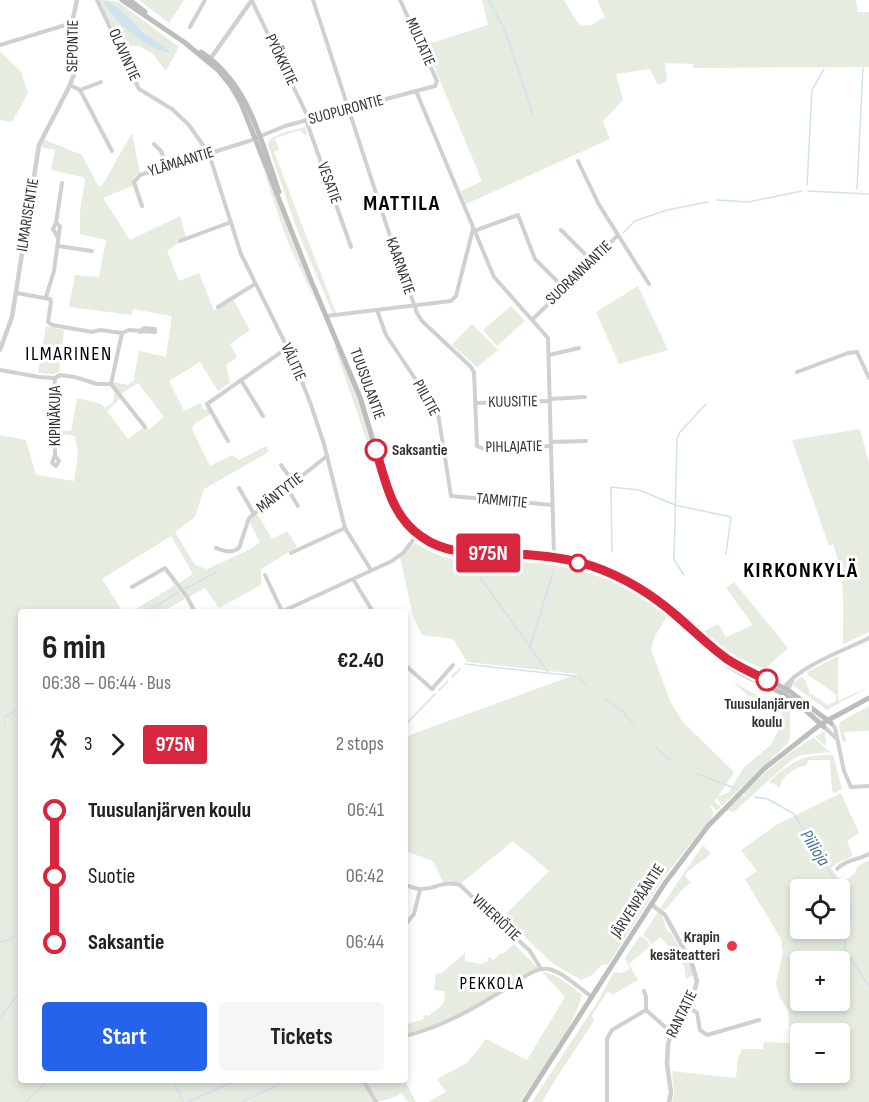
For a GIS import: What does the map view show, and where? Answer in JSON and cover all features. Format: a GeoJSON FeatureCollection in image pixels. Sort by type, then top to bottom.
{"type":"FeatureCollection","features":[{"type":"Feature","properties":{"kind":"main road","name":"TUUSULANTIE"},"geometry":{"type":"LineString","coordinates":[[122,0],[209,60],[230,77],[240,92],[250,111],[257,137],[290,225],[360,398],[393,505],[402,518],[418,534],[435,545],[455,551],[554,557],[591,566],[626,581],[658,601],[734,669],[785,692],[830,721]]}},
{"type":"Feature","properties":{"kind":"main road","name":"TUUSULANTIE"},"geometry":{"type":"LineString","coordinates":[[130,0],[154,21]]}},
{"type":"Feature","properties":{"kind":"main road","name":"TUUSULANTIE"},"geometry":{"type":"LineString","coordinates":[[785,692],[823,726]]}},
{"type":"Feature","properties":{"kind":"main road","name":"JÄRVENPÄÄNTIE"},"geometry":{"type":"LineString","coordinates":[[524,1102],[651,904],[681,860],[717,816],[765,768],[803,739],[869,698]]}},
{"type":"Feature","properties":{"kind":"street","name":"SEPONTIE"},"geometry":{"type":"LineString","coordinates":[[76,0],[72,23],[75,69],[70,85],[80,90],[112,151]]}},
{"type":"Feature","properties":{"kind":"street","name":"OLAVINTIE"},"geometry":{"type":"LineString","coordinates":[[97,0],[136,78],[139,89],[172,109],[189,125],[209,154]]}},
{"type":"Feature","properties":{"kind":"street"},"geometry":{"type":"LineString","coordinates":[[190,27],[205,0]]}},
{"type":"Feature","properties":{"kind":"street"},"geometry":{"type":"LineString","coordinates":[[209,60],[252,0]]}},
{"type":"Feature","properties":{"kind":"street","name":"PYÖKKITIE"},"geometry":{"type":"LineString","coordinates":[[252,0],[308,120]]}},
{"type":"Feature","properties":{"kind":"street","name":"KAARNATIE"},"geometry":{"type":"LineString","coordinates":[[313,0],[414,306],[422,321],[474,372],[477,446]]}},
{"type":"Feature","properties":{"kind":"street","name":"MULTATIE"},"geometry":{"type":"LineString","coordinates":[[400,0],[437,84]]}},
{"type":"Feature","properties":{"kind":"street"},"geometry":{"type":"LineString","coordinates":[[0,45],[72,23]]}},
{"type":"Feature","properties":{"kind":"street"},"geometry":{"type":"LineString","coordinates":[[80,90],[101,82]]}},
{"type":"Feature","properties":{"kind":"street","name":"SUOPURONTIE"},"geometry":{"type":"LineString","coordinates":[[257,137],[308,120],[435,87],[437,84]]}},
{"type":"Feature","properties":{"kind":"street","name":"ILMARISENTIE"},"geometry":{"type":"LineString","coordinates":[[0,350],[12,317],[39,145],[70,85]]}},
{"type":"Feature","properties":{"kind":"street"},"geometry":{"type":"LineString","coordinates":[[416,91],[494,277],[548,338],[554,557]]}},
{"type":"Feature","properties":{"kind":"street","name":"VESATIE"},"geometry":{"type":"LineString","coordinates":[[308,120],[351,247]]}},
{"type":"Feature","properties":{"kind":"street","name":"YLÄMAANTIE"},"geometry":{"type":"LineString","coordinates":[[142,206],[134,182],[136,177],[257,137]]}},
{"type":"Feature","properties":{"kind":"street"},"geometry":{"type":"LineString","coordinates":[[154,144],[161,151],[166,166]]}},
{"type":"Feature","properties":{"kind":"street","name":"VÄLITIE"},"geometry":{"type":"LineString","coordinates":[[209,154],[241,254],[287,348],[311,405],[327,456],[345,528],[372,570]]}},
{"type":"Feature","properties":{"kind":"street","name":"SUORANNANTIE"},"geometry":{"type":"LineString","coordinates":[[532,320],[618,235],[598,203],[578,161]]}},
{"type":"Feature","properties":{"kind":"street"},"geometry":{"type":"LineString","coordinates":[[46,297],[54,271],[58,246],[60,226],[56,223],[62,183]]}},
{"type":"Feature","properties":{"kind":"street"},"geometry":{"type":"LineString","coordinates":[[474,230],[518,215],[535,259],[564,288]]}},
{"type":"Feature","properties":{"kind":"street"},"geometry":{"type":"LineString","coordinates":[[180,241],[231,222]]}},
{"type":"Feature","properties":{"kind":"street"},"geometry":{"type":"LineString","coordinates":[[326,316],[447,302],[453,299],[474,230]]}},
{"type":"Feature","properties":{"kind":"street"},"geometry":{"type":"LineString","coordinates":[[561,231],[592,261]]}},
{"type":"Feature","properties":{"kind":"street"},"geometry":{"type":"LineString","coordinates":[[618,235],[649,284]]}},
{"type":"Feature","properties":{"kind":"street"},"geometry":{"type":"LineString","coordinates":[[58,246],[92,251]]}},
{"type":"Feature","properties":{"kind":"street"},"geometry":{"type":"LineString","coordinates":[[218,307],[255,284]]}},
{"type":"Feature","properties":{"kind":"street"},"geometry":{"type":"LineString","coordinates":[[16,293],[46,297],[51,302],[48,322],[52,325],[92,332],[99,330],[122,333],[129,330],[140,332]]}},
{"type":"Feature","properties":{"kind":"street","name":"PIILITIE"},"geometry":{"type":"LineString","coordinates":[[377,310],[387,335],[438,413],[451,496]]}},
{"type":"Feature","properties":{"kind":"street"},"geometry":{"type":"LineString","coordinates":[[111,384],[122,333]]}},
{"type":"Feature","properties":{"kind":"street"},"geometry":{"type":"LineString","coordinates":[[228,441],[205,405],[287,348]]}},
{"type":"Feature","properties":{"kind":"street"},"geometry":{"type":"LineString","coordinates":[[549,355],[579,348]]}},
{"type":"Feature","properties":{"kind":"street"},"geometry":{"type":"LineString","coordinates":[[797,372],[848,353],[857,352],[869,378]]}},
{"type":"Feature","properties":{"kind":"street"},"geometry":{"type":"LineString","coordinates":[[0,370],[55,378],[60,375],[97,384],[111,384]]}},
{"type":"Feature","properties":{"kind":"street","name":"KIPINÄKUJA"},"geometry":{"type":"LineString","coordinates":[[54,454],[55,378]]}},
{"type":"Feature","properties":{"kind":"street"},"geometry":{"type":"LineString","coordinates":[[241,380],[263,416]]}},
{"type":"Feature","properties":{"kind":"street"},"geometry":{"type":"LineString","coordinates":[[111,384],[145,427]]}},
{"type":"Feature","properties":{"kind":"street","name":"KUUSITIE"},"geometry":{"type":"LineString","coordinates":[[476,403],[585,397]]}},
{"type":"Feature","properties":{"kind":"street","name":"PIHLAJATIE"},"geometry":{"type":"LineString","coordinates":[[477,446],[484,449],[586,441]]}},
{"type":"Feature","properties":{"kind":"street","name":"MÄNTYTIE"},"geometry":{"type":"LineString","coordinates":[[216,548],[232,552],[239,548],[245,524],[254,514],[327,456]]}},
{"type":"Feature","properties":{"kind":"street"},"geometry":{"type":"LineString","coordinates":[[281,465],[294,483]]}},
{"type":"Feature","properties":{"kind":"street"},"geometry":{"type":"LineString","coordinates":[[239,488],[254,514]]}},
{"type":"Feature","properties":{"kind":"street"},"geometry":{"type":"LineString","coordinates":[[287,488],[298,506]]}},
{"type":"Feature","properties":{"kind":"street","name":"TAMMITIE"},"geometry":{"type":"LineString","coordinates":[[451,496],[552,505]]}},
{"type":"Feature","properties":{"kind":"street"},"geometry":{"type":"LineString","coordinates":[[291,553],[345,528]]}},
{"type":"Feature","properties":{"kind":"street"},"geometry":{"type":"LineString","coordinates":[[288,609],[398,557],[418,534]]}},
{"type":"Feature","properties":{"kind":"street"},"geometry":{"type":"LineString","coordinates":[[132,587],[165,568],[193,609]]}},
{"type":"Feature","properties":{"kind":"street"},"geometry":{"type":"LineString","coordinates":[[265,575],[280,609]]}},
{"type":"Feature","properties":{"kind":"street"},"geometry":{"type":"LineString","coordinates":[[353,579],[370,609]]}},
{"type":"Feature","properties":{"kind":"street"},"geometry":{"type":"LineString","coordinates":[[785,692],[795,676],[869,638]]}},
{"type":"Feature","properties":{"kind":"street"},"geometry":{"type":"LineString","coordinates":[[408,668],[432,689],[453,665]]}},
{"type":"Feature","properties":{"kind":"street"},"geometry":{"type":"LineString","coordinates":[[830,721],[838,740],[844,771],[851,787],[869,786]]}},
{"type":"Feature","properties":{"kind":"street"},"geometry":{"type":"LineString","coordinates":[[823,726],[838,740]]}},
{"type":"Feature","properties":{"kind":"street"},"geometry":{"type":"LineString","coordinates":[[837,869],[844,861],[855,860],[869,854]]}},
{"type":"Feature","properties":{"kind":"street","name":"VIHERIÖTIE"},"geometry":{"type":"LineString","coordinates":[[420,890],[440,884],[460,885],[530,951],[541,969]]}},
{"type":"Feature","properties":{"kind":"street"},"geometry":{"type":"LineString","coordinates":[[408,886],[420,890],[414,915],[408,922]]}},
{"type":"Feature","properties":{"kind":"street","name":"RANTATIE"},"geometry":{"type":"LineString","coordinates":[[651,904],[664,915],[695,973],[697,987],[689,1007],[672,1033],[667,1051],[671,1093],[669,1102]]}},
{"type":"Feature","properties":{"kind":"street"},"geometry":{"type":"LineString","coordinates":[[408,1035],[446,1023],[470,1011],[530,973],[541,969],[557,972],[592,997]]}},
{"type":"Feature","properties":{"kind":"street"},"geometry":{"type":"LineString","coordinates":[[644,991],[646,1010],[672,1033]]}},
{"type":"Feature","properties":{"kind":"street"},"geometry":{"type":"LineString","coordinates":[[689,1007],[697,1013],[700,1030],[707,1035],[759,1020]]}},
{"type":"Feature","properties":{"kind":"street"},"geometry":{"type":"LineString","coordinates":[[607,1102],[607,1039],[609,1033],[646,1010]]}},
{"type":"Feature","properties":{"kind":"street"},"geometry":{"type":"LineString","coordinates":[[365,1083],[376,1102]]}},
{"type":"Feature","properties":{"kind":"shaded area"},"geometry":{"type":"Polygon","coordinates":[[[98,0],[103,0],[128,30],[154,48],[163,52],[141,29],[105,0],[118,2],[179,47],[166,71],[153,54],[139,46],[123,47],[98,0]]]}},
{"type":"Feature","properties":{"kind":"shaded area"},"geometry":{"type":"Polygon","coordinates":[[[139,0],[184,0],[169,23],[139,0]]]}},
{"type":"Feature","properties":{"kind":"shaded area"},"geometry":{"type":"Polygon","coordinates":[[[482,0],[564,0],[580,26],[591,25],[605,17],[597,0],[856,0],[858,12],[869,12],[869,67],[693,68],[693,64],[665,63],[667,81],[658,85],[650,69],[616,74],[623,100],[603,121],[610,139],[466,204],[461,191],[482,181],[425,45],[488,25],[482,0]]]}},
{"type":"Feature","properties":{"kind":"shaded area"},"geometry":{"type":"Polygon","coordinates":[[[0,51],[21,72],[28,93],[12,122],[0,120],[0,51]]]}},
{"type":"Feature","properties":{"kind":"shaded area"},"geometry":{"type":"Polygon","coordinates":[[[305,127],[307,134],[305,136],[300,130],[275,138],[279,150],[274,152],[336,313],[333,314],[298,232],[268,145],[270,139],[282,133],[305,127]]]}},
{"type":"Feature","properties":{"kind":"shaded area"},"geometry":{"type":"Polygon","coordinates":[[[132,133],[140,173],[135,176],[134,185],[103,198],[130,240],[180,216],[186,237],[167,251],[179,281],[199,273],[214,311],[233,299],[250,330],[230,344],[237,357],[226,365],[230,383],[218,391],[200,362],[169,381],[184,411],[200,403],[204,410],[208,408],[211,414],[194,424],[192,429],[210,466],[232,455],[239,460],[266,446],[269,452],[204,489],[195,517],[175,532],[195,565],[207,569],[260,542],[249,521],[257,514],[272,539],[287,531],[297,547],[261,569],[261,585],[219,608],[205,588],[189,597],[179,583],[193,574],[171,536],[102,579],[121,609],[18,609],[18,1083],[406,1083],[416,1102],[408,1102],[402,1093],[376,1102],[0,1102],[0,435],[26,440],[36,475],[74,481],[78,454],[75,436],[56,433],[56,430],[71,431],[77,398],[101,404],[105,408],[113,402],[115,390],[121,398],[107,411],[128,439],[143,428],[150,429],[164,417],[138,383],[121,394],[113,382],[128,385],[135,379],[139,351],[166,357],[172,316],[133,309],[132,315],[69,307],[75,275],[99,277],[106,240],[80,234],[80,212],[85,180],[83,177],[51,170],[55,150],[41,147],[43,139],[82,155],[99,187],[102,186],[132,133]]]}},
{"type":"Feature","properties":{"kind":"shaded area"},"geometry":{"type":"Polygon","coordinates":[[[262,166],[281,210],[317,305],[287,240],[262,166]]]}},
{"type":"Feature","properties":{"kind":"shaded area"},"geometry":{"type":"Polygon","coordinates":[[[638,286],[668,350],[619,364],[596,312],[638,286]]]}},
{"type":"Feature","properties":{"kind":"shaded area"},"geometry":{"type":"Polygon","coordinates":[[[511,306],[525,321],[497,346],[483,330],[511,306]]]}},
{"type":"Feature","properties":{"kind":"shaded area"},"geometry":{"type":"Polygon","coordinates":[[[472,324],[498,350],[477,367],[452,345],[472,324]]]}},
{"type":"Feature","properties":{"kind":"shaded area"},"geometry":{"type":"Polygon","coordinates":[[[46,326],[64,330],[59,372],[52,374],[38,373],[46,326]]]}},
{"type":"Feature","properties":{"kind":"shaded area"},"geometry":{"type":"Polygon","coordinates":[[[334,345],[355,387],[385,489],[408,530],[407,532],[399,524],[389,506],[334,345]]]}},
{"type":"Feature","properties":{"kind":"shaded area"},"geometry":{"type":"Polygon","coordinates":[[[860,429],[869,463],[869,632],[843,644],[843,594],[837,557],[833,544],[829,546],[792,440],[860,429]]]}},
{"type":"Feature","properties":{"kind":"shaded area"},"geometry":{"type":"Polygon","coordinates":[[[415,543],[452,559],[495,560],[565,568],[586,573],[626,589],[667,616],[655,636],[651,649],[670,701],[682,721],[734,772],[718,797],[729,792],[744,767],[771,745],[783,715],[777,707],[747,695],[732,681],[760,696],[772,698],[778,696],[790,703],[788,743],[722,806],[717,798],[714,801],[721,807],[717,811],[710,806],[712,817],[664,877],[608,965],[603,964],[592,975],[581,980],[552,963],[504,916],[549,871],[513,841],[460,884],[450,881],[443,882],[433,861],[408,852],[408,736],[577,674],[467,662],[453,639],[422,635],[413,617],[400,557],[415,543]]]}},
{"type":"Feature","properties":{"kind":"shaded area"},"geometry":{"type":"Polygon","coordinates":[[[734,582],[788,648],[765,669],[732,654],[703,632],[718,624],[726,637],[753,625],[726,588],[734,582]]]}},
{"type":"Feature","properties":{"kind":"shaded area"},"geometry":{"type":"Polygon","coordinates":[[[175,585],[185,599],[167,609],[136,609],[175,585]]]}},
{"type":"Feature","properties":{"kind":"shaded area"},"geometry":{"type":"Polygon","coordinates":[[[838,656],[838,701],[869,687],[827,710],[794,686],[794,683],[801,677],[804,678],[810,693],[828,705],[836,701],[836,694],[807,672],[838,656]]]}},
{"type":"Feature","properties":{"kind":"shaded area"},"geometry":{"type":"Polygon","coordinates":[[[869,706],[869,731],[844,732],[846,741],[843,742],[839,728],[840,722],[869,706]]]}},
{"type":"Feature","properties":{"kind":"shaded area"},"geometry":{"type":"Polygon","coordinates":[[[825,732],[826,746],[814,738],[830,752],[801,755],[790,761],[734,812],[726,810],[741,795],[747,797],[743,793],[761,776],[801,745],[825,732]]]}},
{"type":"Feature","properties":{"kind":"shaded area"},"geometry":{"type":"Polygon","coordinates":[[[833,755],[842,789],[834,793],[830,760],[808,760],[807,765],[789,773],[780,787],[769,782],[784,769],[805,758],[833,755]]]}},
{"type":"Feature","properties":{"kind":"shaded area"},"geometry":{"type":"Polygon","coordinates":[[[841,793],[859,833],[847,841],[853,856],[831,868],[839,879],[790,879],[790,939],[850,939],[850,879],[847,879],[854,874],[858,866],[869,860],[869,1102],[672,1102],[674,1094],[672,1071],[736,1078],[738,1058],[742,1049],[763,1049],[764,1042],[790,1043],[788,1010],[779,996],[776,983],[783,952],[781,939],[745,879],[757,871],[741,850],[778,824],[841,793]]]}},
{"type":"Feature","properties":{"kind":"shaded area"},"geometry":{"type":"Polygon","coordinates":[[[703,845],[711,854],[688,871],[685,876],[692,881],[666,909],[662,910],[661,907],[703,845]]]}},
{"type":"Feature","properties":{"kind":"shaded area"},"geometry":{"type":"Polygon","coordinates":[[[658,912],[662,916],[667,931],[671,933],[689,963],[694,975],[686,979],[684,966],[662,939],[660,937],[651,945],[643,935],[658,912]]]}},
{"type":"Feature","properties":{"kind":"shaded area"},"geometry":{"type":"Polygon","coordinates":[[[640,936],[646,939],[650,946],[629,964],[638,980],[612,995],[608,991],[592,1015],[594,1021],[542,1102],[532,1102],[598,1001],[614,972],[621,973],[630,969],[625,958],[640,936]]]}},
{"type":"Feature","properties":{"kind":"shaded area"},"geometry":{"type":"Polygon","coordinates":[[[514,944],[538,968],[467,1012],[445,1022],[408,1033],[408,1024],[424,1019],[423,1016],[429,1016],[444,1003],[445,991],[434,990],[436,973],[442,973],[465,953],[465,961],[482,964],[488,961],[487,958],[491,957],[492,960],[514,944]]]}},
{"type":"Feature","properties":{"kind":"shaded area"},"geometry":{"type":"Polygon","coordinates":[[[542,972],[558,977],[582,995],[564,1036],[520,1102],[428,1102],[446,1092],[437,1079],[467,1063],[486,1039],[527,1060],[565,997],[542,972]]]}},
{"type":"Feature","properties":{"kind":"water"},"geometry":{"type":"Polygon","coordinates":[[[103,0],[121,10],[147,35],[170,52],[161,51],[141,41],[113,16],[103,0]]]}},
{"type":"Feature","properties":{"kind":"waterway"},"geometry":{"type":"LineString","coordinates":[[489,0],[506,33],[533,114]]}},
{"type":"Feature","properties":{"kind":"waterway"},"geometry":{"type":"LineString","coordinates":[[857,189],[863,68]]}},
{"type":"Feature","properties":{"kind":"waterway"},"geometry":{"type":"LineString","coordinates":[[807,185],[812,90],[824,69]]}},
{"type":"Feature","properties":{"kind":"waterway"},"geometry":{"type":"LineString","coordinates":[[717,200],[748,202],[802,191]]}},
{"type":"Feature","properties":{"kind":"waterway"},"geometry":{"type":"LineString","coordinates":[[808,191],[869,194]]}},
{"type":"Feature","properties":{"kind":"waterway"},"geometry":{"type":"LineString","coordinates":[[623,233],[635,221],[667,210],[708,202]]}},
{"type":"Feature","properties":{"kind":"waterway"},"geometry":{"type":"LineString","coordinates":[[684,575],[674,560],[677,439],[680,432],[706,404]]}},
{"type":"Feature","properties":{"kind":"waterway"},"geometry":{"type":"LineString","coordinates":[[612,552],[611,487],[639,490],[675,505],[731,517],[726,554]]}},
{"type":"Feature","properties":{"kind":"waterway"},"geometry":{"type":"LineString","coordinates":[[469,562],[548,672]]}},
{"type":"Feature","properties":{"kind":"waterway"},"geometry":{"type":"LineString","coordinates":[[530,646],[554,570]]}},
{"type":"Feature","properties":{"kind":"waterway"},"geometry":{"type":"LineString","coordinates":[[185,589],[217,572]]}},
{"type":"Feature","properties":{"kind":"waterway"},"geometry":{"type":"LineString","coordinates":[[151,609],[179,592]]}},
{"type":"Feature","properties":{"kind":"waterway"},"geometry":{"type":"LineString","coordinates":[[465,664],[575,676]]}},
{"type":"Feature","properties":{"kind":"waterway"},"geometry":{"type":"LineString","coordinates":[[452,677],[460,669]]}},
{"type":"Feature","properties":{"kind":"waterway"},"geometry":{"type":"LineString","coordinates":[[578,678],[586,684]]}},
{"type":"Feature","properties":{"kind":"waterway"},"geometry":{"type":"LineString","coordinates":[[439,690],[448,681]]}},
{"type":"Feature","properties":{"kind":"waterway"},"geometry":{"type":"LineString","coordinates":[[408,722],[435,694]]}},
{"type":"Feature","properties":{"kind":"waterway"},"geometry":{"type":"LineString","coordinates":[[604,698],[620,709],[633,723]]}},
{"type":"Feature","properties":{"kind":"waterway"},"geometry":{"type":"LineString","coordinates":[[5,724],[5,717],[18,709]]}},
{"type":"Feature","properties":{"kind":"waterway"},"geometry":{"type":"LineString","coordinates":[[655,747],[673,762]]}},
{"type":"Feature","properties":{"kind":"waterway"},"geometry":{"type":"LineString","coordinates":[[695,773],[737,789]]}},
{"type":"Feature","properties":{"kind":"waterway","name":"Piilioja"},"geometry":{"type":"LineString","coordinates":[[755,797],[768,799],[794,814],[849,903],[851,911],[844,948],[869,986]]}},
{"type":"Feature","properties":{"kind":"waterway"},"geometry":{"type":"LineString","coordinates":[[0,942],[11,939],[18,933]]}},
{"type":"Feature","properties":{"kind":"waterway"},"geometry":{"type":"LineString","coordinates":[[0,1018],[18,995]]}},
{"type":"Feature","properties":{"kind":"waterway"},"geometry":{"type":"LineString","coordinates":[[25,1102],[46,1083]]}},
{"type":"Feature","properties":{"kind":"waterway"},"geometry":{"type":"LineString","coordinates":[[174,1083],[183,1102]]}},
{"type":"Feature","properties":{"kind":"waterway"},"geometry":{"type":"LineString","coordinates":[[188,1102],[230,1083]]}},
{"type":"Feature","properties":{"kind":"waterway"},"geometry":{"type":"LineString","coordinates":[[254,1096],[281,1083]]}},
{"type":"Feature","properties":{"kind":"waterway"},"geometry":{"type":"LineString","coordinates":[[242,1102],[250,1098]]}},
{"type":"Feature","properties":{"kind":"bus line","name":"975N"},"geometry":{"type":"LineString","coordinates":[[376,450],[393,505],[411,529],[429,542],[444,549],[461,552],[554,557],[610,573],[658,601],[726,658],[767,680]]}},
{"type":"Feature","properties":{"kind":"place","name":"Saksantie"},"geometry":{"type":"Point","coordinates":[376,450]}},
{"type":"Feature","properties":{"kind":"place","name":"Tuusulanjärven koulu"},"geometry":{"type":"Point","coordinates":[767,680]}},
{"type":"Feature","properties":{"kind":"place","name":"Krapin kesäteatteri"},"geometry":{"type":"Point","coordinates":[732,946]}},
{"type":"Feature","properties":{"kind":"district","name":"MATTILA"},"geometry":{"type":"Point","coordinates":[402,203]}},
{"type":"Feature","properties":{"kind":"district","name":"ILMARINEN"},"geometry":{"type":"Point","coordinates":[69,354]}},
{"type":"Feature","properties":{"kind":"district","name":"KIRKONKYLÄ"},"geometry":{"type":"Point","coordinates":[801,570]}},
{"type":"Feature","properties":{"kind":"district","name":"PEKKOLA"},"geometry":{"type":"Point","coordinates":[492,983]}}]}
